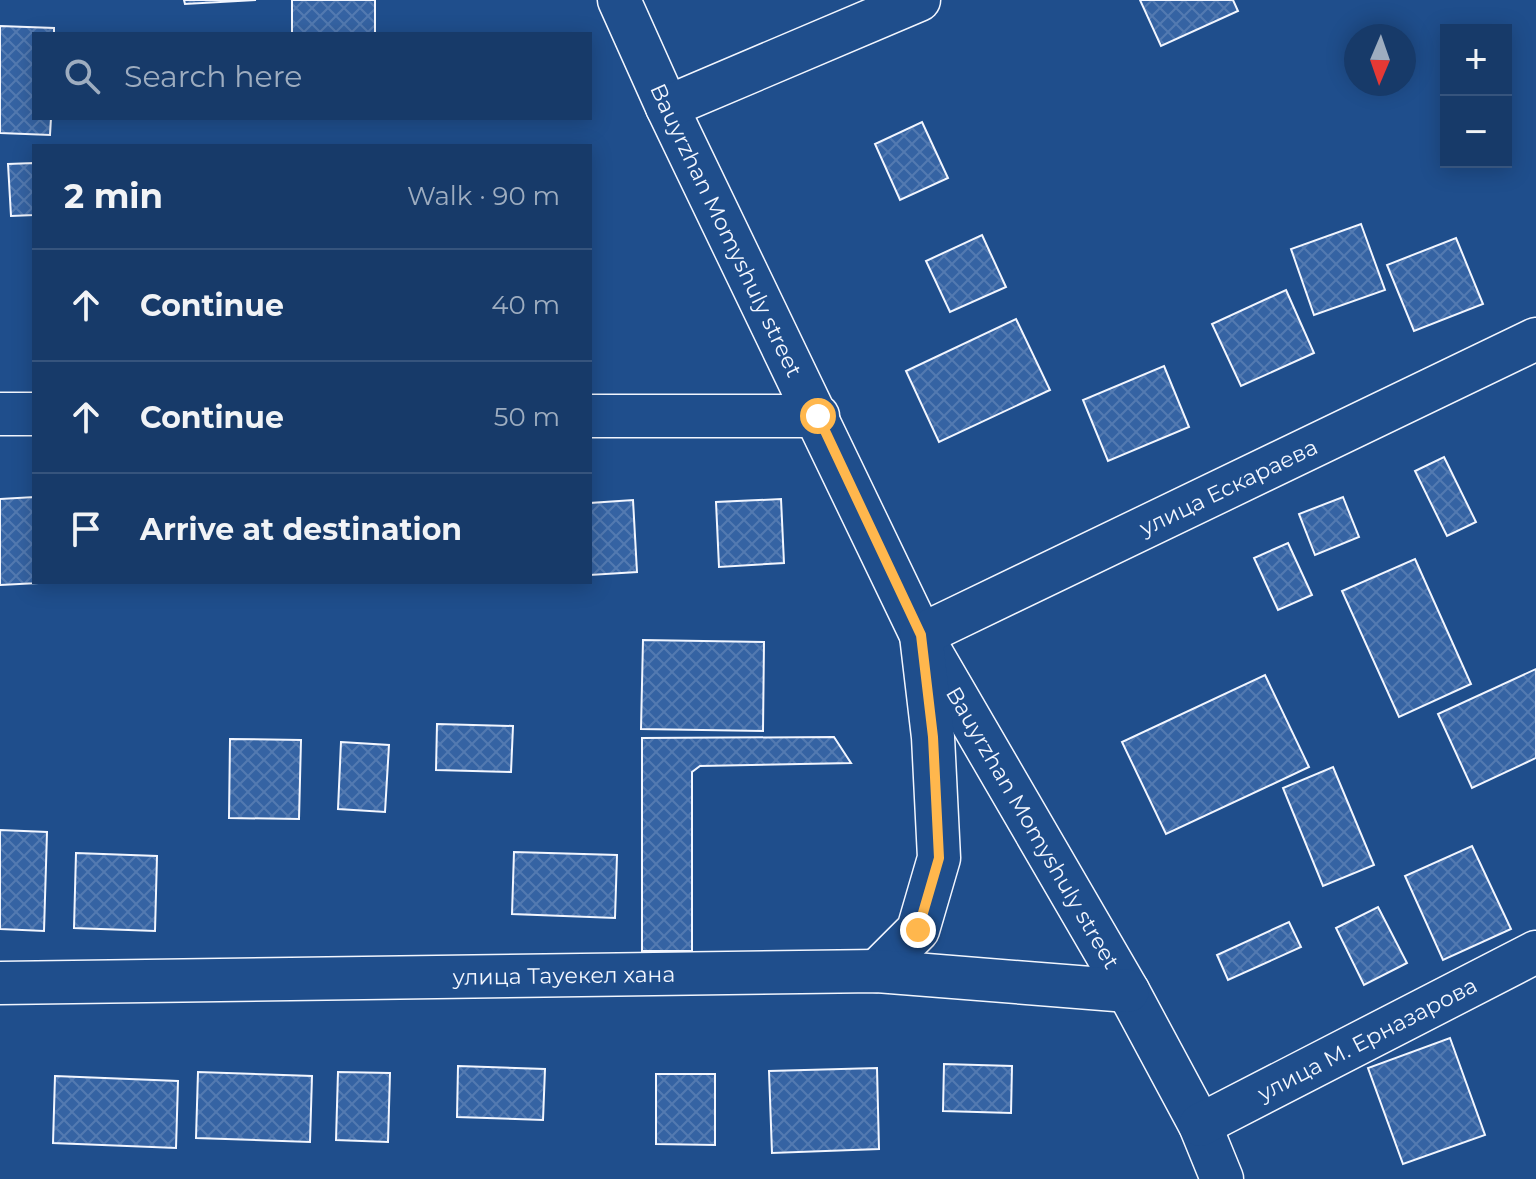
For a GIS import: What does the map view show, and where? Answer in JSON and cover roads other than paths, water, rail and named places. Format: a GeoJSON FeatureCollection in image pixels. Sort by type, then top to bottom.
{"type":"FeatureCollection","features":[{"type":"Feature","properties":{"kind":"street","name":"Bauyrzhan Momyshuly street"},"geometry":{"type":"LineString","coordinates":[[619,0],[667,107],[921,635],[1128,991],[1200,1125],[1222,1179]]}},
{"type":"Feature","properties":{"kind":"street"},"geometry":{"type":"LineString","coordinates":[[667,107],[919,0]]}},
{"type":"Feature","properties":{"kind":"street","name":"улица Ескараева"},"geometry":{"type":"LineString","coordinates":[[921,635],[1536,339]]}},
{"type":"Feature","properties":{"kind":"street"},"geometry":{"type":"LineString","coordinates":[[0,414],[32,414]]}},
{"type":"Feature","properties":{"kind":"street"},"geometry":{"type":"LineString","coordinates":[[592,416],[818,416]]}},
{"type":"Feature","properties":{"kind":"street"},"geometry":{"type":"LineString","coordinates":[[877,971],[918,930],[939,858],[933,737],[921,635]]}},
{"type":"Feature","properties":{"kind":"street","name":"улица М. Ерназарова"},"geometry":{"type":"LineString","coordinates":[[1200,1125],[1536,952]]}},
{"type":"Feature","properties":{"kind":"street","name":"улица Тауекел хана"},"geometry":{"type":"LineString","coordinates":[[0,983],[877,971],[1128,991]]}}]}
